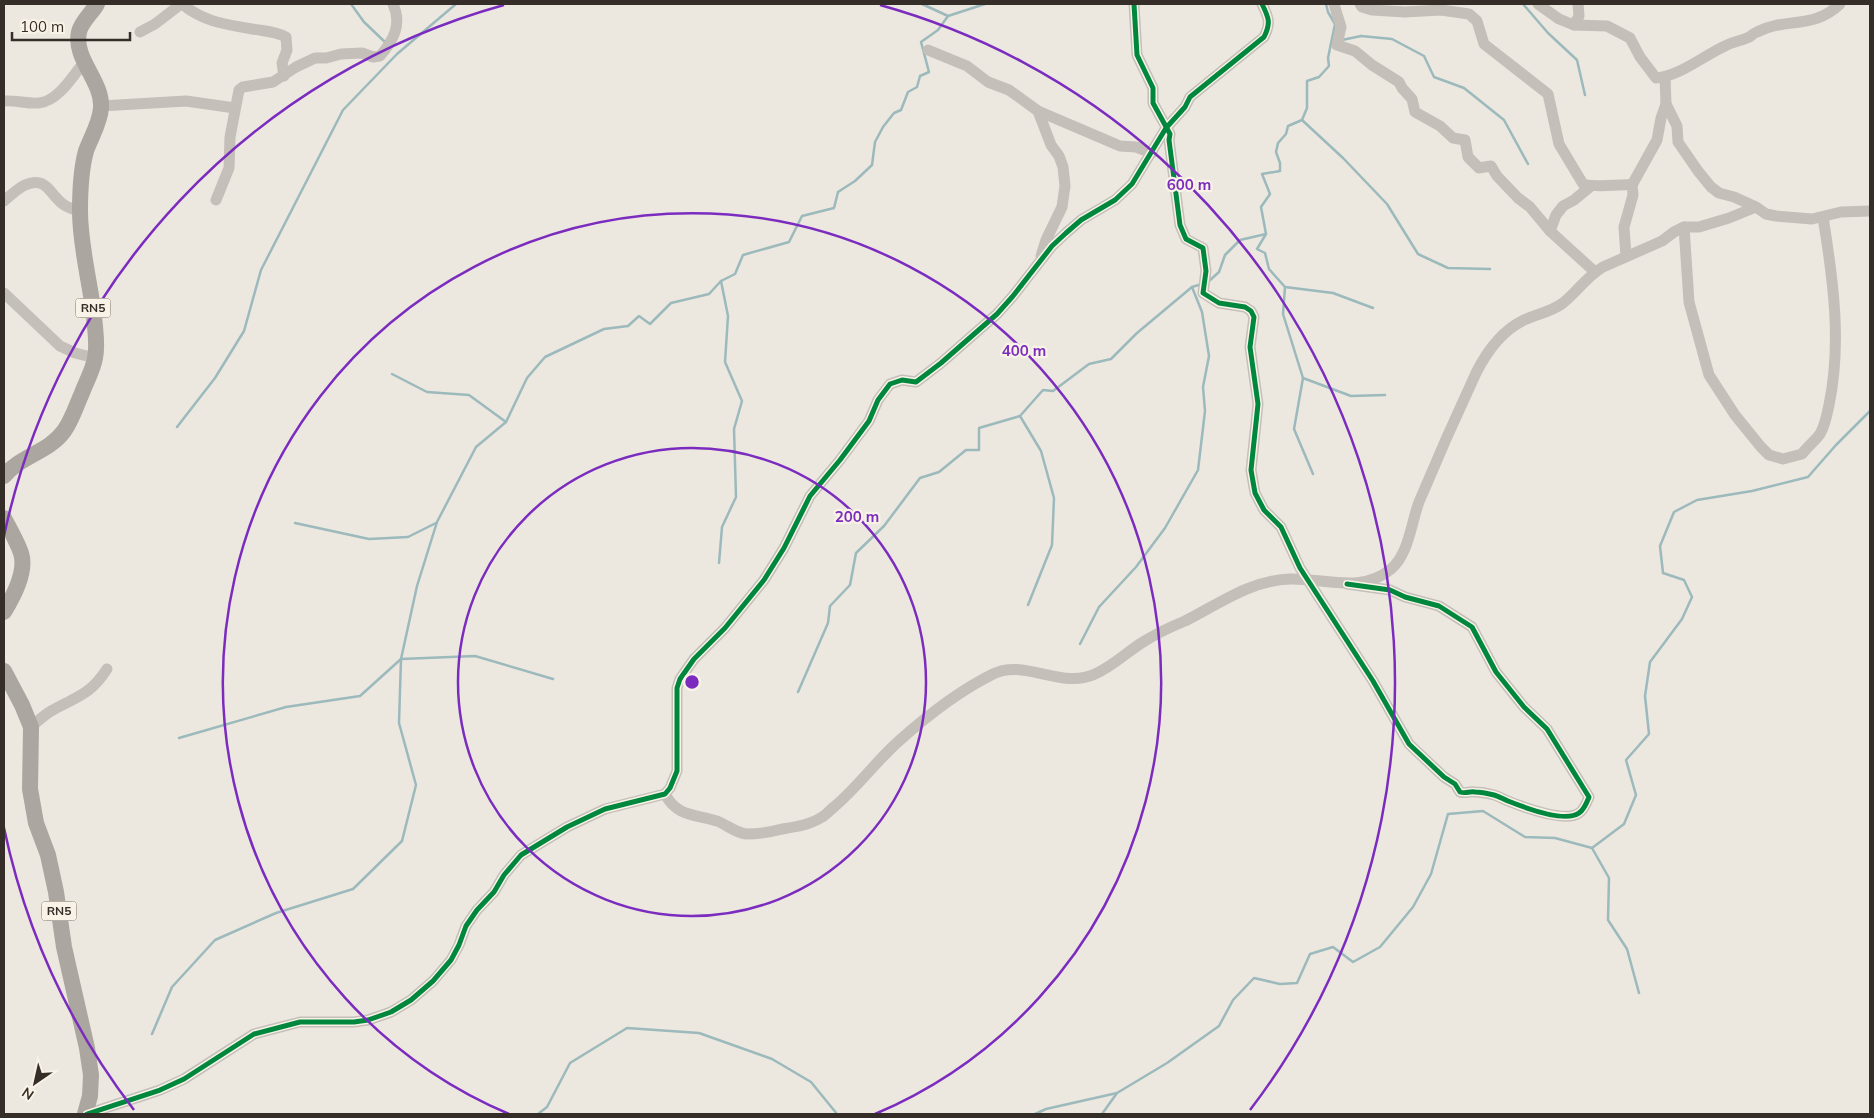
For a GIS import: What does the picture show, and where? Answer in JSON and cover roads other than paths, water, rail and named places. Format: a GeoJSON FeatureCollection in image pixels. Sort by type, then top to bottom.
{"type":"FeatureCollection","features":[{"type":"Feature","properties":{"kind":"highway","name":"RN5"},"geometry":{"type":"LineString","coordinates":[[4,476],[12,467],[54,442],[64,432],[93,367],[95,358],[96,335],[81,232],[80,210],[83,167],[101,106],[95,82],[78,41],[79,31],[97,4]]}},
{"type":"Feature","properties":{"kind":"highway"},"geometry":{"type":"LineString","coordinates":[[4,518],[22,555],[22,565],[13,596],[4,612]]}},
{"type":"Feature","properties":{"kind":"highway","name":"RN5"},"geometry":{"type":"LineString","coordinates":[[4,671],[22,705],[30,727],[30,789],[36,823],[50,864],[64,947],[87,1048],[91,1075],[90,1096],[86,1114]]}},
{"type":"Feature","properties":{"kind":"street"},"geometry":{"type":"LineString","coordinates":[[140,32],[155,24],[181,4],[204,19],[272,31],[286,37],[287,50],[282,63],[284,76]]}},
{"type":"Feature","properties":{"kind":"street"},"geometry":{"type":"LineString","coordinates":[[216,200],[229,168],[230,137],[237,94],[243,87],[273,82],[296,67],[315,58],[356,53],[373,57],[380,56],[397,30],[396,10],[393,4]]}},
{"type":"Feature","properties":{"kind":"street"},"geometry":{"type":"LineString","coordinates":[[665,794],[670,805],[679,810],[693,816],[718,822],[744,834],[768,832],[802,825],[822,818],[836,806],[898,742],[934,711],[996,673],[1014,669],[1054,678],[1076,679],[1095,675],[1163,630],[1186,620],[1229,596],[1254,586],[1288,579],[1308,580],[1347,584],[1390,590],[1405,597],[1439,606],[1472,627],[1496,672],[1524,707],[1547,729],[1589,797],[1586,805],[1579,813],[1569,817],[1557,816],[1509,802],[1494,794],[1482,794],[1473,791],[1465,794],[1460,792],[1455,784],[1444,778],[1409,744],[1373,681],[1308,580],[1300,568],[1281,527],[1264,510],[1255,493],[1252,470],[1258,404],[1250,346],[1254,317],[1251,310],[1245,307],[1220,302],[1203,293],[1206,271],[1203,248],[1186,239],[1180,225],[1170,134],[1153,103],[1153,88],[1137,55],[1134,4]]}},
{"type":"Feature","properties":{"kind":"street"},"geometry":{"type":"LineString","coordinates":[[86,1114],[160,1090],[184,1079],[254,1034],[300,1022],[354,1022],[391,1012],[411,1000],[434,981],[451,960],[466,926],[477,910],[494,892],[504,875],[521,855],[568,827],[605,809],[665,794],[670,788],[677,771],[677,688],[687,668],[725,628],[764,580],[784,548],[810,496],[869,421],[878,400],[890,384],[902,380],[916,382],[941,363],[997,314],[1014,296],[1052,246],[1081,220],[1115,200],[1132,184],[1166,128],[1186,107],[1190,97],[1264,37],[1269,26],[1268,15],[1262,4]]}},
{"type":"Feature","properties":{"kind":"street"},"geometry":{"type":"LineString","coordinates":[[1334,4],[1341,27],[1337,45],[1355,51],[1372,65],[1399,82],[1412,99],[1415,112],[1440,126],[1453,138],[1465,140],[1468,157],[1479,168],[1491,166],[1498,176],[1550,231],[1595,272]]}},
{"type":"Feature","properties":{"kind":"street"},"geometry":{"type":"LineString","coordinates":[[1360,4],[1362,7],[1372,10],[1405,12],[1468,9],[1477,21],[1484,44],[1548,94],[1559,144],[1583,184],[1591,186],[1632,185]]}},
{"type":"Feature","properties":{"kind":"street"},"geometry":{"type":"LineString","coordinates":[[1538,4],[1559,19],[1574,25],[1607,26],[1630,38],[1640,57],[1656,78],[1677,73],[1684,67],[1727,45],[1749,38],[1756,32],[1791,23],[1807,22],[1822,17],[1840,4]]}},
{"type":"Feature","properties":{"kind":"street"},"geometry":{"type":"LineString","coordinates":[[1574,25],[1578,16],[1578,4]]}},
{"type":"Feature","properties":{"kind":"street"},"geometry":{"type":"LineString","coordinates":[[928,50],[967,66],[988,82],[1009,90],[1038,111],[1120,146],[1152,153]]}},
{"type":"Feature","properties":{"kind":"street"},"geometry":{"type":"LineString","coordinates":[[4,101],[41,102],[54,96],[85,60]]}},
{"type":"Feature","properties":{"kind":"street"},"geometry":{"type":"LineString","coordinates":[[1626,256],[1624,227],[1633,195],[1632,185],[1657,140],[1666,104],[1665,77]]}},
{"type":"Feature","properties":{"kind":"street"},"geometry":{"type":"LineString","coordinates":[[101,106],[186,101],[235,108]]}},
{"type":"Feature","properties":{"kind":"street"},"geometry":{"type":"LineString","coordinates":[[1666,104],[1676,126],[1678,142],[1698,171],[1719,194],[1734,197],[1766,214],[1776,216],[1812,219],[1841,212],[1870,211]]}},
{"type":"Feature","properties":{"kind":"street"},"geometry":{"type":"LineString","coordinates":[[1038,111],[1051,145],[1059,156],[1066,186],[1062,207],[1046,240],[1039,262]]}},
{"type":"Feature","properties":{"kind":"street"},"geometry":{"type":"LineString","coordinates":[[4,200],[21,187],[39,182],[48,187],[53,196],[63,206],[72,210],[80,210]]}},
{"type":"Feature","properties":{"kind":"street"},"geometry":{"type":"LineString","coordinates":[[1550,231],[1556,216],[1563,206],[1574,200],[1591,186]]}},
{"type":"Feature","properties":{"kind":"street"},"geometry":{"type":"LineString","coordinates":[[1347,584],[1366,582],[1381,575],[1393,567],[1405,548],[1418,505],[1484,357],[1501,336],[1523,320],[1560,305],[1595,272],[1626,256],[1662,241],[1684,227],[1699,227],[1756,207]]}},
{"type":"Feature","properties":{"kind":"street"},"geometry":{"type":"LineString","coordinates":[[1684,227],[1690,302],[1709,376],[1761,447],[1769,455],[1783,458],[1802,454],[1820,434],[1827,414],[1833,386],[1836,319],[1823,217]]}},
{"type":"Feature","properties":{"kind":"street"},"geometry":{"type":"LineString","coordinates":[[4,293],[60,346],[75,353],[95,358]]}},
{"type":"Feature","properties":{"kind":"street"},"geometry":{"type":"LineString","coordinates":[[30,727],[44,715],[89,691],[98,683],[107,670]]}},
{"type":"Feature","properties":{"kind":"waterway"},"geometry":{"type":"LineString","coordinates":[[351,4],[364,22],[386,43]]}},
{"type":"Feature","properties":{"kind":"waterway"},"geometry":{"type":"LineString","coordinates":[[177,427],[215,378],[244,331],[261,270],[343,110],[397,54],[456,4]]}},
{"type":"Feature","properties":{"kind":"waterway"},"geometry":{"type":"LineString","coordinates":[[922,4],[948,16]]}},
{"type":"Feature","properties":{"kind":"waterway"},"geometry":{"type":"LineString","coordinates":[[152,1034],[172,987],[215,940],[276,913],[353,889],[402,841],[416,785],[399,723],[401,659],[417,586],[437,522],[476,447],[506,422],[527,378],[545,357],[604,329],[628,326],[639,316],[650,324],[671,303],[709,294],[721,281],[735,274],[743,255],[789,242],[802,216],[834,208],[838,192],[855,181],[872,165],[875,142],[883,127],[894,113],[901,110],[908,92],[917,87],[920,76],[929,72],[921,42],[938,30],[948,16],[985,4]]}},
{"type":"Feature","properties":{"kind":"waterway"},"geometry":{"type":"LineString","coordinates":[[1209,281],[1219,272],[1225,255],[1240,240],[1266,234],[1261,207],[1270,194],[1262,174],[1280,171],[1280,163],[1276,152],[1278,143],[1286,134],[1288,126],[1302,120],[1307,108],[1307,81],[1319,77],[1329,66],[1328,58],[1335,24],[1326,4]]}},
{"type":"Feature","properties":{"kind":"waterway"},"geometry":{"type":"LineString","coordinates":[[1523,4],[1548,33],[1577,60],[1585,95]]}},
{"type":"Feature","properties":{"kind":"waterway"},"geometry":{"type":"LineString","coordinates":[[1342,40],[1361,36],[1392,39],[1424,56],[1434,77],[1464,88],[1504,120],[1528,164]]}},
{"type":"Feature","properties":{"kind":"waterway"},"geometry":{"type":"LineString","coordinates":[[1302,120],[1343,158],[1387,204],[1418,254],[1448,268],[1490,269]]}},
{"type":"Feature","properties":{"kind":"waterway"},"geometry":{"type":"LineString","coordinates":[[1266,234],[1257,249],[1265,253],[1269,269],[1285,287],[1283,314],[1303,378],[1294,429],[1313,474]]}},
{"type":"Feature","properties":{"kind":"waterway"},"geometry":{"type":"LineString","coordinates":[[719,563],[722,527],[736,497],[734,429],[742,401],[725,362],[728,316],[721,281]]}},
{"type":"Feature","properties":{"kind":"waterway"},"geometry":{"type":"LineString","coordinates":[[798,692],[828,623],[830,606],[850,585],[856,553],[884,526],[920,478],[939,472],[966,450],[979,450],[979,428],[1020,416],[1043,390],[1053,391],[1089,364],[1111,359],[1137,333],[1192,287],[1202,284]]}},
{"type":"Feature","properties":{"kind":"waterway"},"geometry":{"type":"LineString","coordinates":[[1080,644],[1099,607],[1136,567],[1165,528],[1198,470],[1205,411],[1203,387],[1209,356],[1202,312],[1192,287]]}},
{"type":"Feature","properties":{"kind":"waterway"},"geometry":{"type":"LineString","coordinates":[[1285,287],[1333,293],[1373,308]]}},
{"type":"Feature","properties":{"kind":"waterway"},"geometry":{"type":"LineString","coordinates":[[392,374],[427,392],[469,395],[506,422]]}},
{"type":"Feature","properties":{"kind":"waterway"},"geometry":{"type":"LineString","coordinates":[[1303,378],[1351,396],[1385,395]]}},
{"type":"Feature","properties":{"kind":"waterway"},"geometry":{"type":"LineString","coordinates":[[1035,1114],[1046,1109],[1117,1093],[1167,1063],[1219,1026],[1233,1000],[1254,978],[1280,984],[1297,983],[1310,954],[1333,947],[1353,962],[1380,947],[1413,907],[1431,874],[1448,814],[1483,811],[1525,837],[1555,838],[1592,848],[1624,824],[1636,795],[1626,760],[1649,734],[1645,696],[1650,662],[1682,619],[1692,597],[1684,580],[1663,573],[1660,546],[1674,512],[1697,500],[1752,491],[1808,477],[1836,445],[1870,411]]}},
{"type":"Feature","properties":{"kind":"waterway"},"geometry":{"type":"LineString","coordinates":[[1020,416],[1041,451],[1054,498],[1052,545],[1028,605]]}},
{"type":"Feature","properties":{"kind":"waterway"},"geometry":{"type":"LineString","coordinates":[[295,523],[369,539],[408,537],[436,523]]}},
{"type":"Feature","properties":{"kind":"waterway"},"geometry":{"type":"LineString","coordinates":[[179,738],[286,707],[360,696],[401,659],[475,656],[553,679]]}},
{"type":"Feature","properties":{"kind":"waterway"},"geometry":{"type":"LineString","coordinates":[[1592,848],[1609,878],[1608,920],[1627,949],[1639,993]]}},
{"type":"Feature","properties":{"kind":"waterway"},"geometry":{"type":"LineString","coordinates":[[538,1114],[547,1107],[570,1063],[627,1028],[699,1033],[772,1059],[811,1082],[837,1114]]}},
{"type":"Feature","properties":{"kind":"waterway"},"geometry":{"type":"LineString","coordinates":[[1102,1114],[1117,1093]]}}]}
